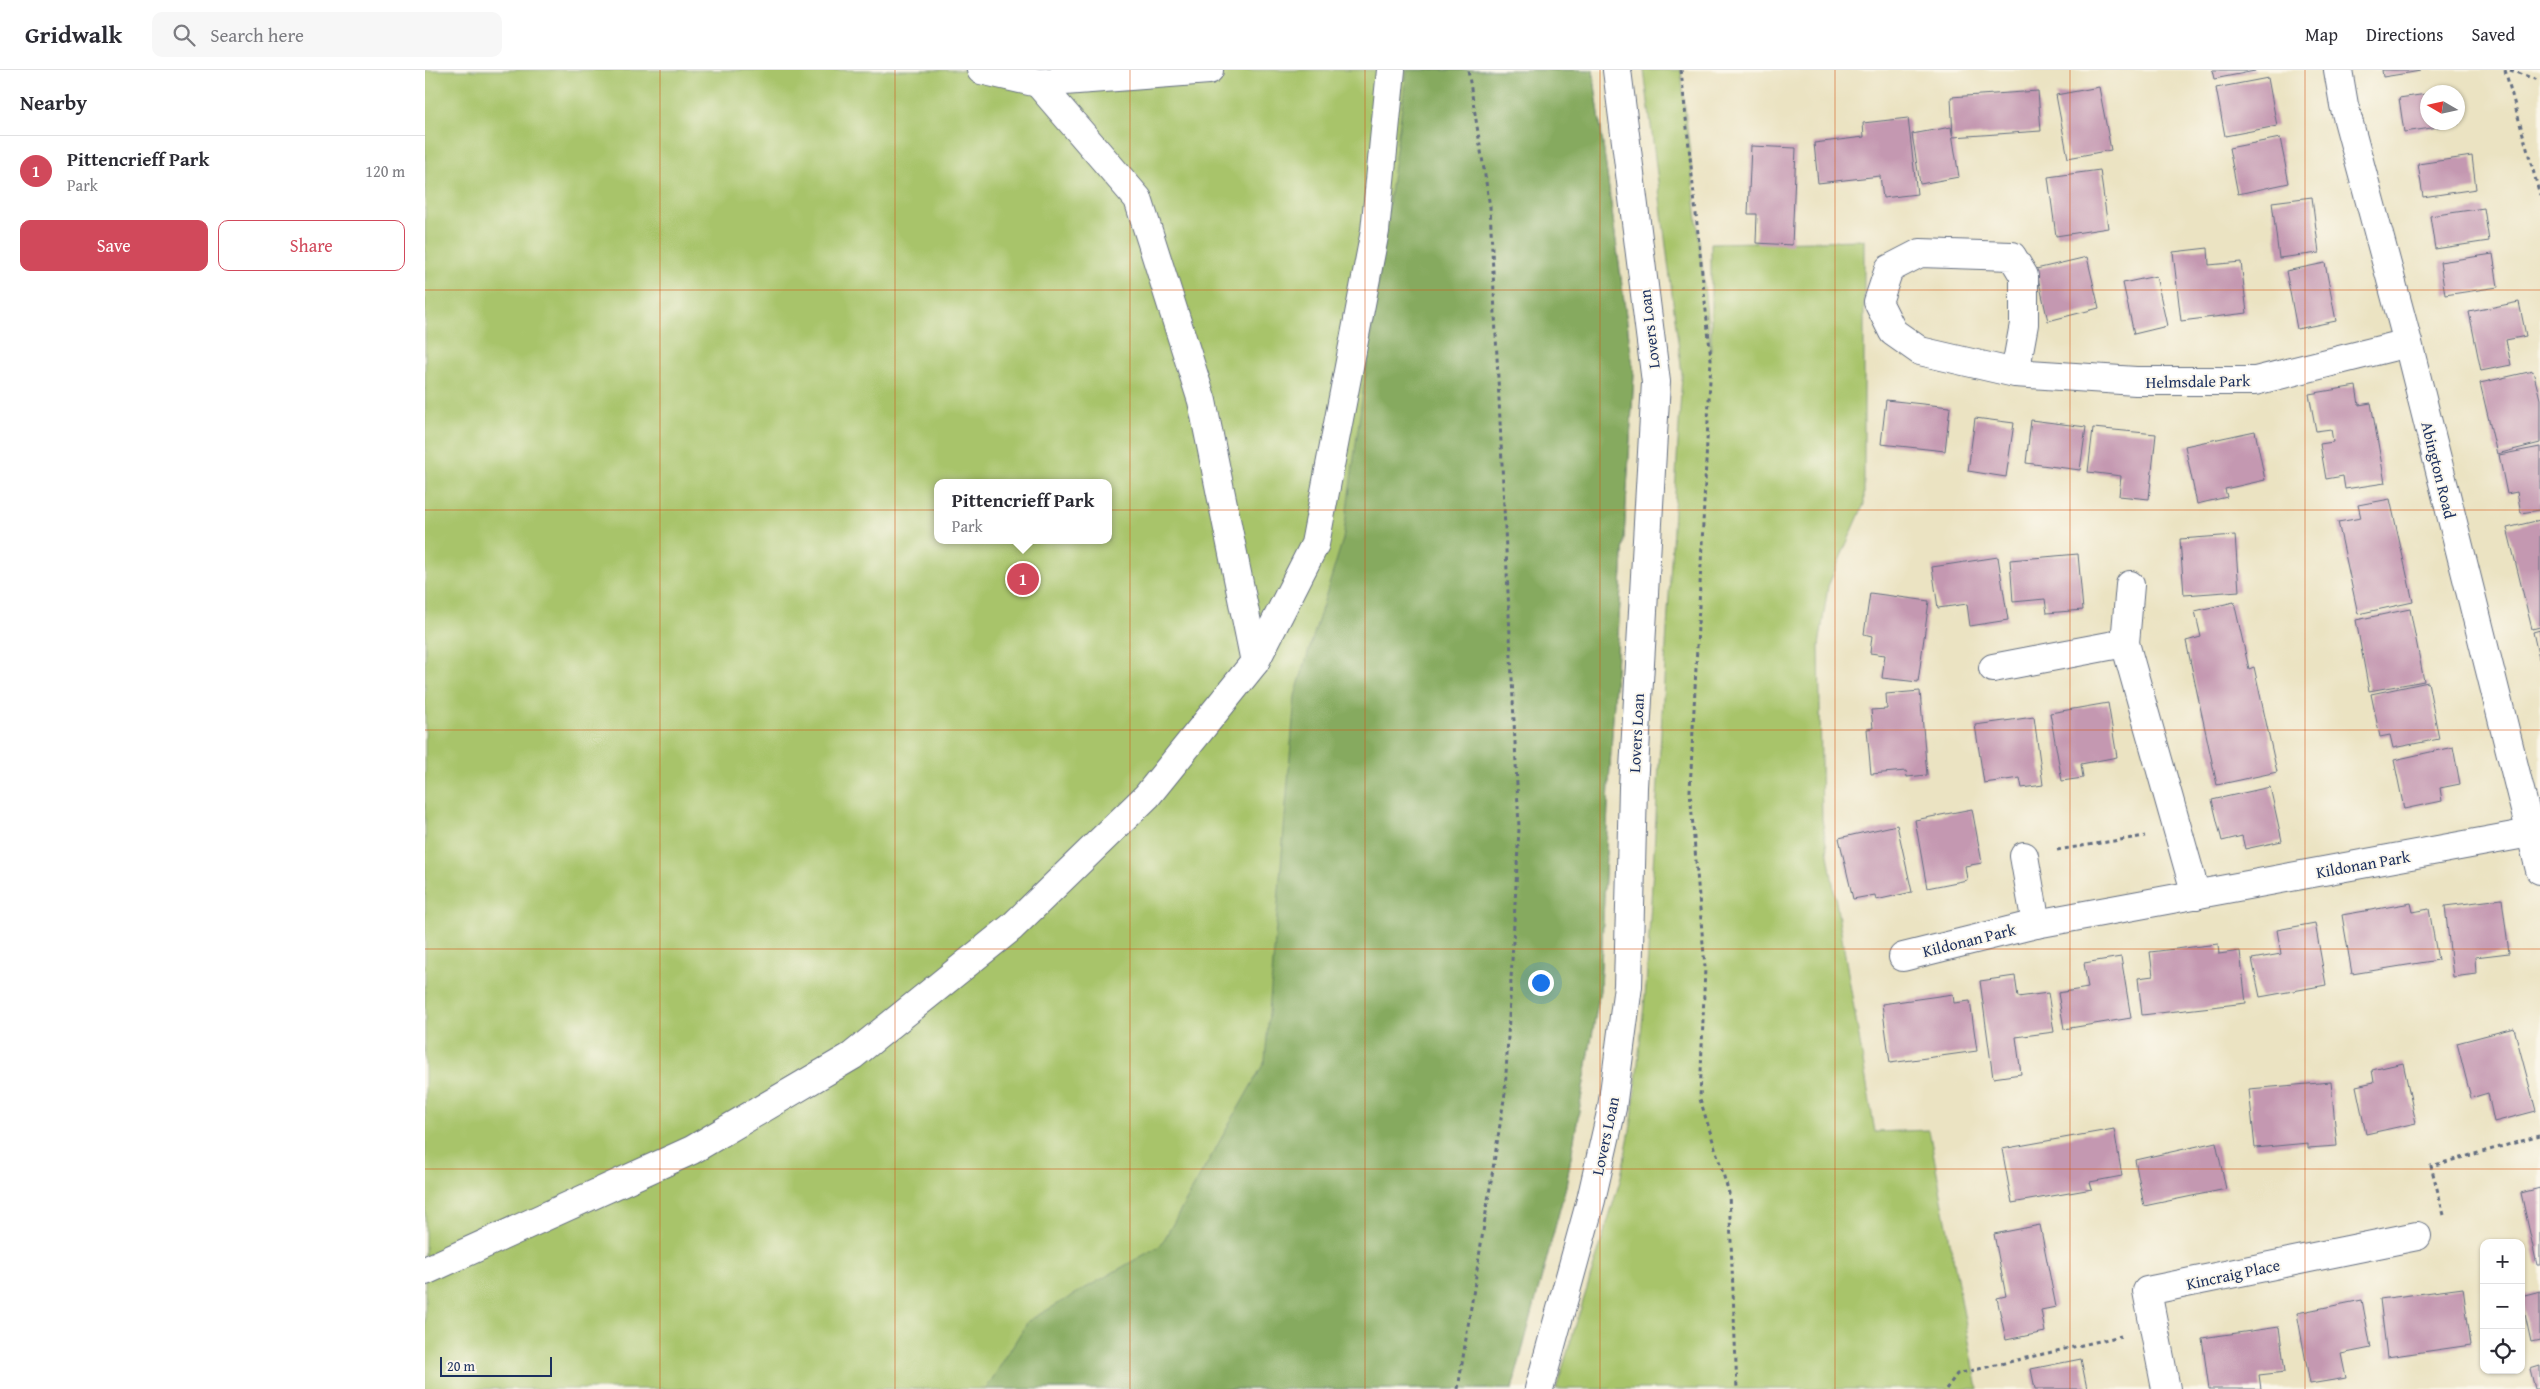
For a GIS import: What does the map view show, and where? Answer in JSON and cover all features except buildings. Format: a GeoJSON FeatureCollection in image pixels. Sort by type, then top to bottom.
{"type":"FeatureCollection","features":[{"type":"Feature","properties":{"kind":"street"},"geometry":{"type":"LineString","coordinates":[[981,70],[1038,83],[1209,70]]}},
{"type":"Feature","properties":{"kind":"street"},"geometry":{"type":"LineString","coordinates":[[425,1271],[692,1150],[852,1056],[1012,927],[1140,803],[1255,662],[1315,544],[1375,231],[1391,70]]}},
{"type":"Feature","properties":{"kind":"street","name":"Lovers Loan"},"geometry":{"type":"LineString","coordinates":[[1539,1389],[1591,1200],[1613,1108],[1628,986],[1633,787],[1656,382],[1617,70]]}},
{"type":"Feature","properties":{"kind":"street","name":"Abington Road"},"geometry":{"type":"LineString","coordinates":[[2338,70],[2344,105],[2408,343],[2540,870]]}},
{"type":"Feature","properties":{"kind":"street"},"geometry":{"type":"LineString","coordinates":[[1038,83],[1138,199],[1202,401],[1255,662]]}},
{"type":"Feature","properties":{"kind":"street","name":"Helmsdale Park"},"geometry":{"type":"LineString","coordinates":[[2015,373],[2024,324],[2024,276],[2012,256],[1920,253],[1889,269],[1878,302],[1893,332],[1920,351],[2015,373],[2136,381],[2255,381],[2408,343]]}},
{"type":"Feature","properties":{"kind":"street"},"geometry":{"type":"LineString","coordinates":[[2129,584],[2125,643],[2196,895]]}},
{"type":"Feature","properties":{"kind":"street"},"geometry":{"type":"LineString","coordinates":[[1993,668],[2125,643]]}},
{"type":"Feature","properties":{"kind":"street","name":"Kildonan Park"},"geometry":{"type":"LineString","coordinates":[[1903,957],[2036,924],[2530,834]]}},
{"type":"Feature","properties":{"kind":"street","name":"Kildonan Park"},"geometry":{"type":"LineString","coordinates":[[2024,856],[2036,924]]}},
{"type":"Feature","properties":{"kind":"street","name":"Kincraig Place"},"geometry":{"type":"LineString","coordinates":[[2166,1389],[2147,1291],[2417,1236]]}},
{"type":"Feature","properties":{"kind":"path"},"geometry":{"type":"LineString","coordinates":[[1458,1389],[1505,1093],[1519,828],[1490,207],[1468,70]]}},
{"type":"Feature","properties":{"kind":"path"},"geometry":{"type":"LineString","coordinates":[[1681,70],[1711,360],[1690,791],[1705,968],[1700,1099],[1729,1193],[1737,1389]]}},
{"type":"Feature","properties":{"kind":"path"},"geometry":{"type":"LineString","coordinates":[[2505,70],[2540,195]]}},
{"type":"Feature","properties":{"kind":"path"},"geometry":{"type":"LineString","coordinates":[[2510,70],[2540,80]]}},
{"type":"Feature","properties":{"kind":"path"},"geometry":{"type":"LineString","coordinates":[[2024,856],[2178,831]]}},
{"type":"Feature","properties":{"kind":"path"},"geometry":{"type":"LineString","coordinates":[[2417,1236],[2446,1225],[2431,1166],[2540,1136]]}},
{"type":"Feature","properties":{"kind":"path"},"geometry":{"type":"LineString","coordinates":[[1946,1389],[1957,1374],[2154,1328]]}},
{"type":"Feature","properties":{"kind":"green space"},"geometry":{"type":"Polygon","coordinates":[[[425,70],[1593,70],[1634,375],[1609,783],[1600,990],[1566,1186],[1512,1389],[425,1389],[425,70]]]}},
{"type":"Feature","properties":{"kind":"green space"},"geometry":{"type":"Polygon","coordinates":[[[1407,70],[1593,70],[1634,375],[1609,783],[1600,990],[1566,1186],[1512,1389],[986,1389],[1028,1321],[1161,1245],[1265,1061],[1295,696],[1343,539],[1407,70]]]}},
{"type":"Feature","properties":{"kind":"green space"},"geometry":{"type":"Polygon","coordinates":[[[1644,70],[1681,70],[1711,352],[1711,243],[1864,240],[1864,504],[1828,586],[1819,646],[1822,819],[1875,1132],[1929,1130],[1978,1389],[1556,1389],[1620,1181],[1632,1120],[1646,986],[1682,374],[1644,70]]]}},
{"type":"Feature","properties":{"kind":"place","name":"Pittencrieff Park"},"geometry":{"type":"Point","coordinates":[1023,579]}}]}
